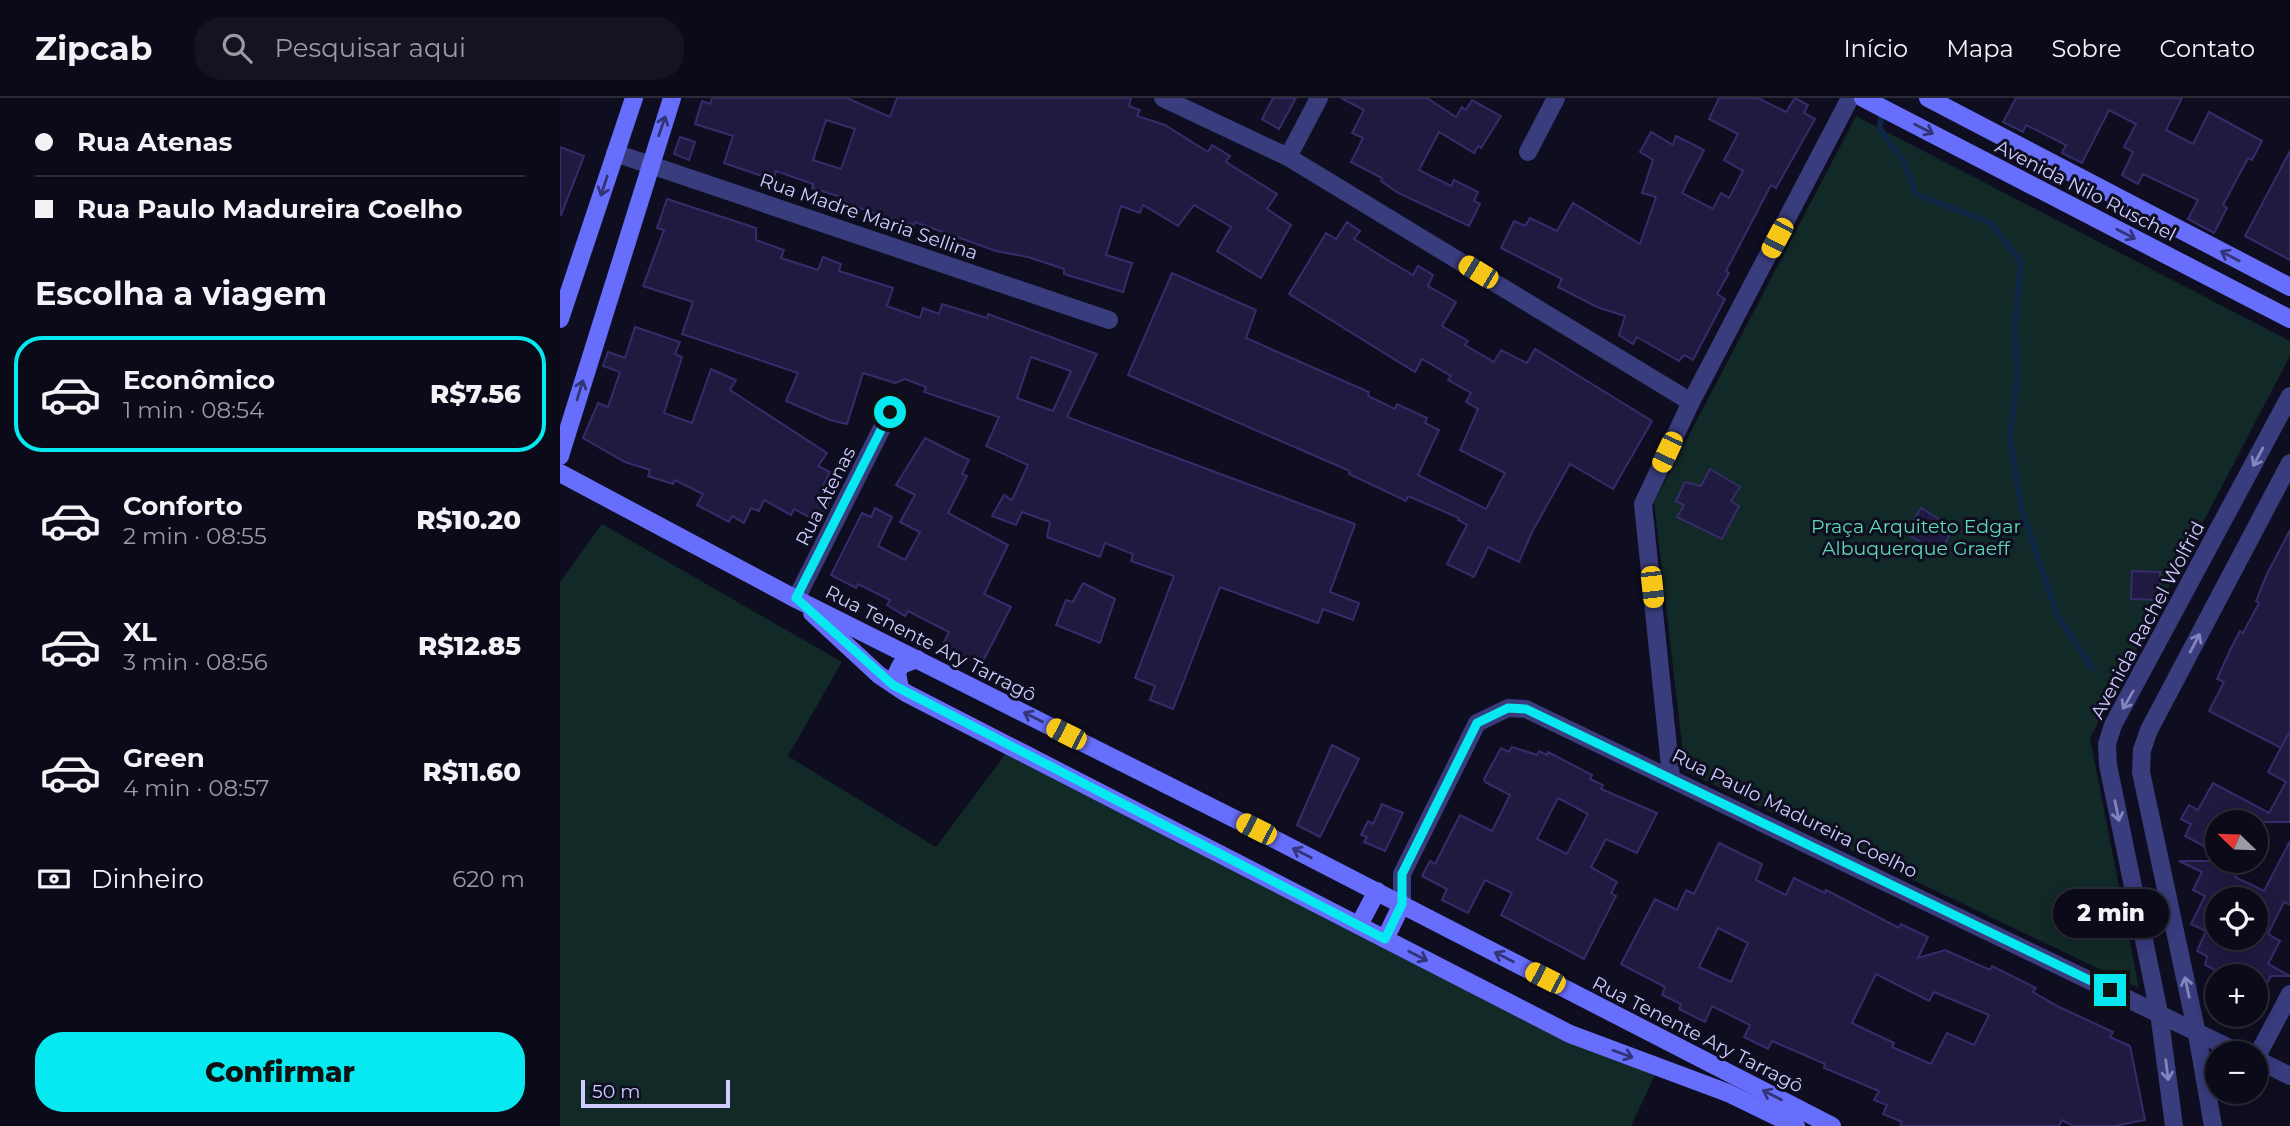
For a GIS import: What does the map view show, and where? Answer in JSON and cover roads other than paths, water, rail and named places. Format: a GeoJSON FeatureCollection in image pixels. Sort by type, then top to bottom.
{"type":"FeatureCollection","features":[{"type":"Feature","properties":{"kind":"main road"},"geometry":{"type":"LineString","coordinates":[[560,319],[634,98]]}},
{"type":"Feature","properties":{"kind":"main road"},"geometry":{"type":"LineString","coordinates":[[560,456],[649,164],[672,98]]}},
{"type":"Feature","properties":{"kind":"main road","name":"Avenida Nilo Ruschel"},"geometry":{"type":"LineString","coordinates":[[1863,98],[2290,319]]}},
{"type":"Feature","properties":{"kind":"main road","name":"Avenida Nilo Ruschel"},"geometry":{"type":"LineString","coordinates":[[1928,98],[2290,287]]}},
{"type":"Feature","properties":{"kind":"main road"},"geometry":{"type":"LineString","coordinates":[[2076,208],[2088,182]]}},
{"type":"Feature","properties":{"kind":"main road","name":"Rua Tenente Ary Tarragô"},"geometry":{"type":"LineString","coordinates":[[560,472],[796,598],[1377,891],[1832,1126]]}},
{"type":"Feature","properties":{"kind":"main road","name":"Rua Tenente Ary Tarragô"},"geometry":{"type":"LineString","coordinates":[[796,598],[879,675],[900,689],[1570,1034],[1728,1093],[1796,1126]]}},
{"type":"Feature","properties":{"kind":"main road"},"geometry":{"type":"LineString","coordinates":[[900,689],[897,673],[901,665],[917,659]]}},
{"type":"Feature","properties":{"kind":"main road"},"geometry":{"type":"LineString","coordinates":[[1359,925],[1377,891]]}},
{"type":"Feature","properties":{"kind":"main road"},"geometry":{"type":"LineString","coordinates":[[1385,939],[1402,904]]}},
{"type":"Feature","properties":{"kind":"street"},"geometry":{"type":"LineString","coordinates":[[1163,98],[1288,157],[1691,402]]}},
{"type":"Feature","properties":{"kind":"street"},"geometry":{"type":"LineString","coordinates":[[1288,157],[1319,98]]}},
{"type":"Feature","properties":{"kind":"street"},"geometry":{"type":"LineString","coordinates":[[1528,152],[1556,98]]}},
{"type":"Feature","properties":{"kind":"street"},"geometry":{"type":"LineString","coordinates":[[1671,776],[1643,504],[1691,402],[1850,98]]}},
{"type":"Feature","properties":{"kind":"street","name":"Rua Madre Maria Sellina"},"geometry":{"type":"LineString","coordinates":[[615,153],[1109,320]]}},
{"type":"Feature","properties":{"kind":"street","name":"Avenida Rachel Wolfrid"},"geometry":{"type":"LineString","coordinates":[[2174,1126],[2159,1013],[2108,765],[2107,744],[2113,725],[2148,665],[2290,396]]}},
{"type":"Feature","properties":{"kind":"street","name":"Rua Atenas"},"geometry":{"type":"LineString","coordinates":[[796,598],[890,412]]}},
{"type":"Feature","properties":{"kind":"street"},"geometry":{"type":"LineString","coordinates":[[2213,1126],[2197,1034],[2141,772],[2142,750],[2149,730],[2290,463]]}},
{"type":"Feature","properties":{"kind":"street"},"geometry":{"type":"LineString","coordinates":[[2148,665],[2175,682]]}},
{"type":"Feature","properties":{"kind":"street","name":"Rua Paulo Madureira Coelho"},"geometry":{"type":"LineString","coordinates":[[1402,904],[1402,874],[1477,723],[1492,713],[1508,708],[1526,709],[1671,776],[2213,1041]]}},
{"type":"Feature","properties":{"kind":"street","name":"Rua Paulo Madureira Coelho"},"geometry":{"type":"LineString","coordinates":[[1377,891],[1402,874]]}},
{"type":"Feature","properties":{"kind":"street"},"geometry":{"type":"LineString","coordinates":[[2265,1041],[2290,994]]}},
{"type":"Feature","properties":{"kind":"street"},"geometry":{"type":"LineString","coordinates":[[2268,1065],[2290,1076]]}},
{"type":"Feature","properties":{"kind":"waterway"},"geometry":{"type":"LineString","coordinates":[[1881,113],[1880,129],[1904,162],[1916,194],[1991,223],[2021,262],[2015,323],[2017,381],[2010,438],[2022,511],[2058,616],[2092,668]]}},
{"type":"Feature","properties":{"kind":"park label","name":"Praça Arquiteto Edgar Albuquerque Graeff"},"geometry":{"type":"Point","coordinates":[1916,537]}}]}
